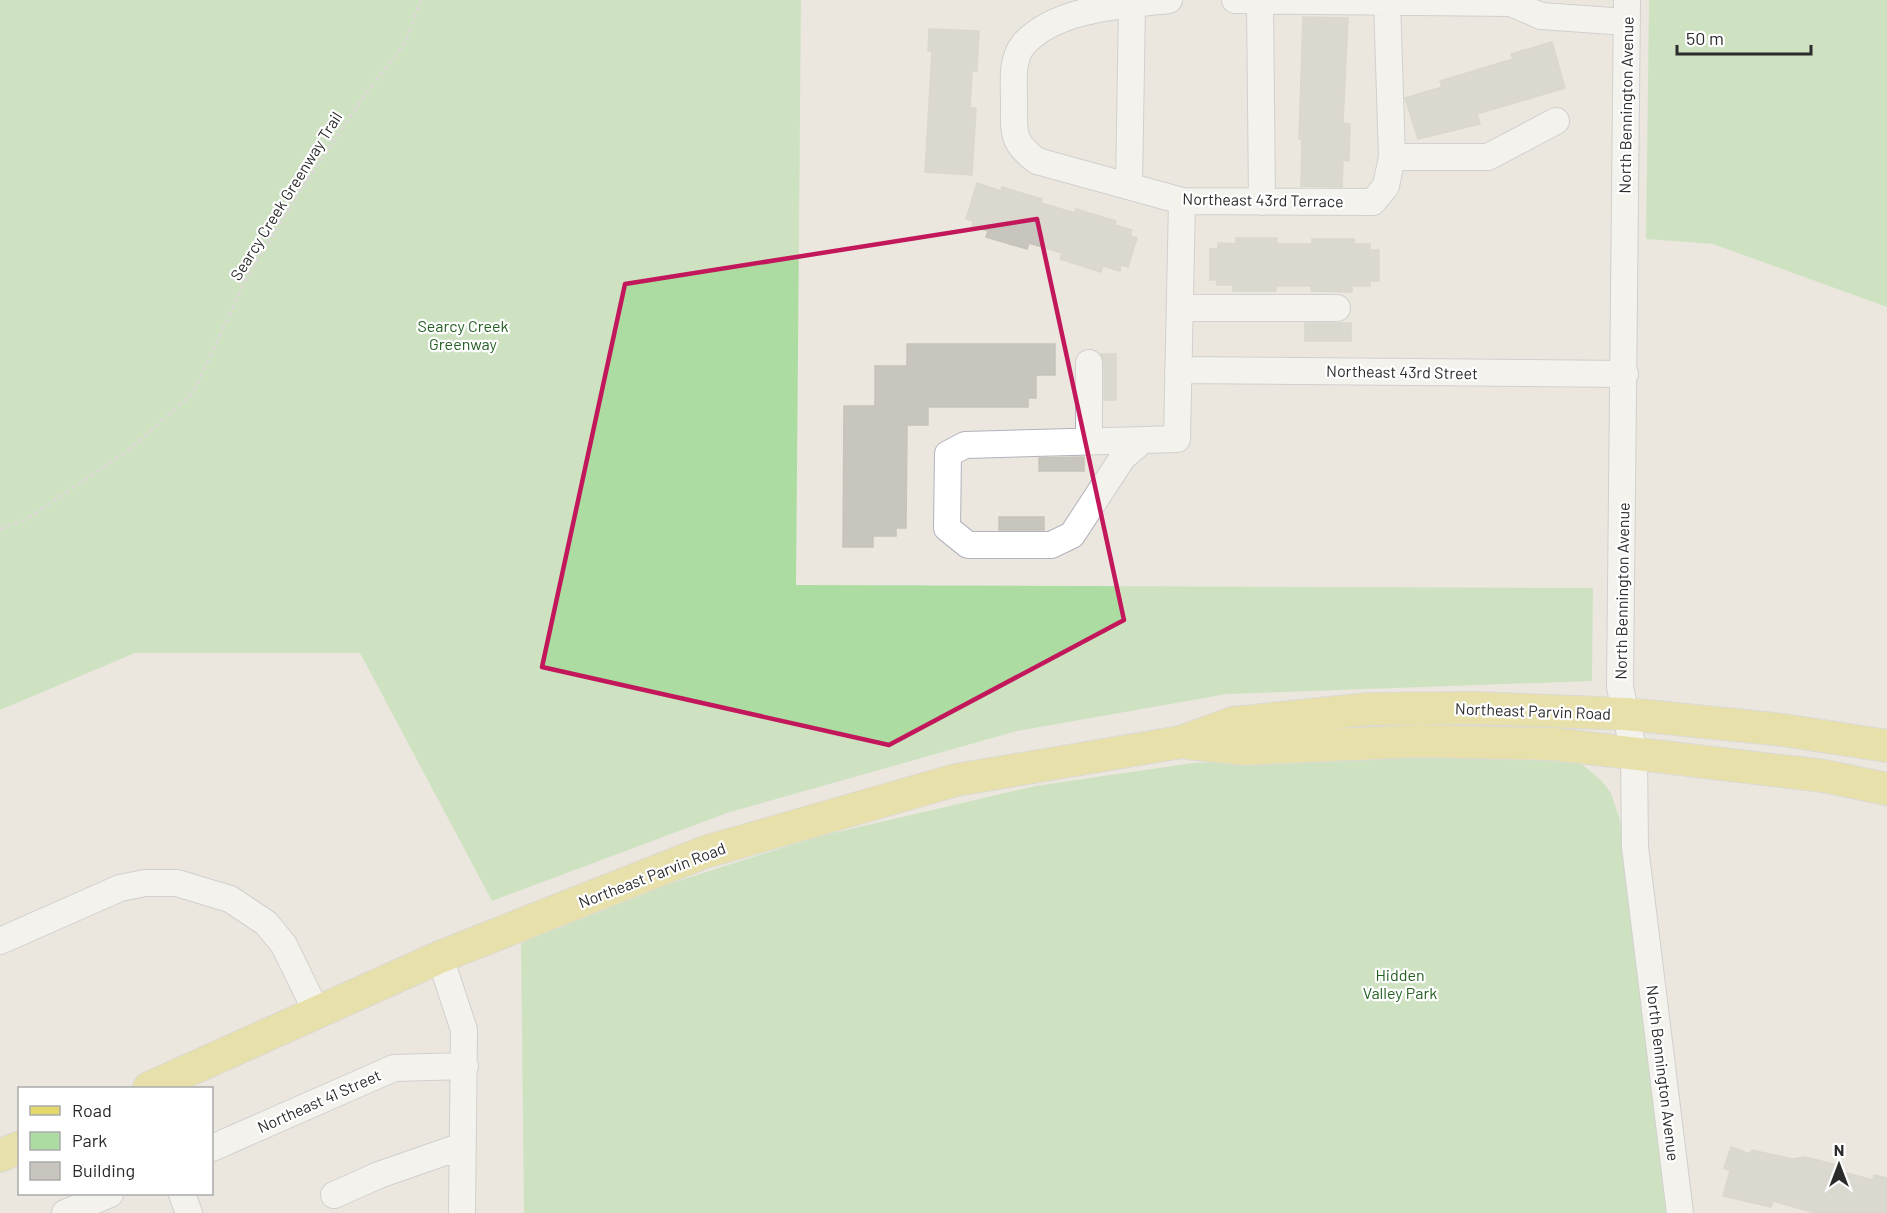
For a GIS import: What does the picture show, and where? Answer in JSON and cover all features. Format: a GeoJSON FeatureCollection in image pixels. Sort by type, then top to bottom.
{"type":"FeatureCollection","features":[{"type":"Feature","properties":{"kind":"main road","name":"Northeast Parvin Road"},"geometry":{"type":"LineString","coordinates":[[153,1087],[440,957],[716,849],[956,780],[1181,742],[1233,723],[1369,709],[1473,708],[1626,714],[1783,730],[1887,746]]}},
{"type":"Feature","properties":{"kind":"main road","name":"Northeast Parvin Road"},"geometry":{"type":"LineString","coordinates":[[1181,742],[1244,750],[1419,741],[1553,744],[1824,776],[1887,789]]}},
{"type":"Feature","properties":{"kind":"main road"},"geometry":{"type":"LineString","coordinates":[[0,1156],[18,1148]]}},
{"type":"Feature","properties":{"kind":"street","name":"Northeast 43rd Terrace"},"geometry":{"type":"LineString","coordinates":[[1169,0],[1108,6],[1054,22],[1023,45],[1014,64],[1014,134],[1021,149],[1037,161],[1182,201],[1373,202],[1386,186],[1392,157]]}},
{"type":"Feature","properties":{"kind":"street"},"geometry":{"type":"LineString","coordinates":[[1235,0],[1516,1],[1541,16],[1627,11]]}},
{"type":"Feature","properties":{"kind":"street"},"geometry":{"type":"LineString","coordinates":[[1260,0],[1262,202]]}},
{"type":"Feature","properties":{"kind":"street"},"geometry":{"type":"LineString","coordinates":[[1400,1],[1392,157],[1488,157],[1556,121]]}},
{"type":"Feature","properties":{"kind":"street"},"geometry":{"type":"LineString","coordinates":[[1129,186],[1132,4]]}},
{"type":"Feature","properties":{"kind":"street","name":"North Bennington Avenue"},"geometry":{"type":"LineString","coordinates":[[1627,11],[1620,687],[1634,753],[1635,847],[1680,1213]]}},
{"type":"Feature","properties":{"kind":"street"},"geometry":{"type":"LineString","coordinates":[[1143,440],[1123,457],[1072,535],[1051,545],[968,545],[947,528],[948,454],[965,445],[1177,439],[1182,201]]}},
{"type":"Feature","properties":{"kind":"street"},"geometry":{"type":"LineString","coordinates":[[1180,308],[1337,308]]}},
{"type":"Feature","properties":{"kind":"street"},"geometry":{"type":"LineString","coordinates":[[1089,363],[1089,441]]}},
{"type":"Feature","properties":{"kind":"street","name":"Northeast 43rd Street"},"geometry":{"type":"LineString","coordinates":[[1178,370],[1625,374]]}},
{"type":"Feature","properties":{"kind":"street"},"geometry":{"type":"LineString","coordinates":[[0,940],[120,888],[145,883],[177,883],[230,899],[266,923],[284,945],[317,1013]]}},
{"type":"Feature","properties":{"kind":"street"},"geometry":{"type":"LineString","coordinates":[[440,957],[464,1030],[462,1213]]}},
{"type":"Feature","properties":{"kind":"street","name":"Northeast 41 Street"},"geometry":{"type":"LineString","coordinates":[[213,1148],[394,1068],[465,1066]]}},
{"type":"Feature","properties":{"kind":"street"},"geometry":{"type":"LineString","coordinates":[[334,1195],[379,1175],[462,1146]]}},
{"type":"Feature","properties":{"kind":"street"},"geometry":{"type":"LineString","coordinates":[[66,1213],[108,1195]]}},
{"type":"Feature","properties":{"kind":"street"},"geometry":{"type":"LineString","coordinates":[[182,1195],[189,1213]]}},
{"type":"Feature","properties":{"kind":"path","name":"Searcy Creek Greenway Trail"},"geometry":{"type":"LineString","coordinates":[[0,529],[25,520],[129,450],[193,393],[247,278],[367,92],[405,43],[421,0]]}},
{"type":"Feature","properties":{"kind":"highlighted area"},"geometry":{"type":"Polygon","coordinates":[[[1037,219],[1124,620],[889,745],[542,667],[625,284],[1037,219]]]}},
{"type":"Feature","properties":{"kind":"green space","name":"Searcy Creek Greenway"},"geometry":{"type":"Polygon","coordinates":[[[0,0],[801,0],[796,585],[1593,588],[1592,681],[1227,694],[1017,731],[727,813],[492,901],[360,653],[135,653],[0,710],[0,0]]]}},
{"type":"Feature","properties":{"kind":"green space"},"geometry":{"type":"Polygon","coordinates":[[[1649,0],[1887,0],[1887,307],[1713,244],[1646,239],[1649,0]]]}},
{"type":"Feature","properties":{"kind":"green space","name":"Hidden Valley Park"},"geometry":{"type":"Polygon","coordinates":[[[1394,756],[1549,757],[1579,762],[1601,780],[1611,793],[1620,821],[1666,1213],[524,1213],[521,945],[525,939],[625,898],[816,837],[1035,786],[1193,763],[1394,756]]]}},
{"type":"Feature","properties":{"kind":"building"},"geometry":{"type":"Polygon","coordinates":[[[1303,17],[1348,18],[1343,123],[1350,124],[1349,161],[1343,160],[1342,187],[1301,186],[1302,139],[1299,139],[1303,17]]]}},
{"type":"Feature","properties":{"kind":"building"},"geometry":{"type":"Polygon","coordinates":[[[929,29],[979,31],[977,71],[972,71],[970,108],[976,108],[972,175],[925,172],[932,51],[928,51],[929,29]]]}},
{"type":"Feature","properties":{"kind":"building"},"geometry":{"type":"Polygon","coordinates":[[[1552,42],[1565,88],[1477,114],[1480,124],[1418,139],[1405,98],[1442,87],[1440,81],[1513,59],[1511,54],[1552,42]]]}},
{"type":"Feature","properties":{"kind":"building"},"geometry":{"type":"Polygon","coordinates":[[[977,183],[1001,191],[1002,187],[1042,199],[1041,203],[1075,213],[1076,209],[1116,221],[1115,225],[1132,230],[1130,236],[1137,238],[1128,267],[1121,265],[1120,271],[1103,266],[1101,272],[1060,259],[1062,253],[1029,243],[1027,249],[986,237],[988,231],[972,226],[973,221],[966,219],[977,183]]]}},
{"type":"Feature","properties":{"kind":"building"},"geometry":{"type":"Polygon","coordinates":[[[1236,238],[1277,238],[1277,244],[1312,244],[1312,239],[1354,239],[1354,244],[1370,244],[1370,250],[1379,250],[1379,281],[1370,281],[1370,286],[1352,286],[1352,292],[1311,291],[1311,286],[1276,286],[1276,291],[1233,291],[1233,285],[1217,285],[1217,280],[1210,280],[1210,249],[1218,249],[1218,243],[1236,244],[1236,238]]]}},
{"type":"Feature","properties":{"kind":"building"},"geometry":{"type":"Polygon","coordinates":[[[1305,323],[1351,323],[1351,341],[1305,341],[1305,323]]]}},
{"type":"Feature","properties":{"kind":"building"},"geometry":{"type":"Polygon","coordinates":[[[907,344],[1055,344],[1055,375],[1036,375],[1036,398],[1028,398],[1028,407],[928,407],[928,425],[907,425],[906,528],[896,528],[896,536],[873,536],[873,547],[843,547],[844,406],[875,406],[875,366],[907,366],[907,344]]]}},
{"type":"Feature","properties":{"kind":"building"},"geometry":{"type":"Polygon","coordinates":[[[1101,354],[1116,354],[1116,400],[1104,400],[1104,363],[1101,354]]]}},
{"type":"Feature","properties":{"kind":"building"},"geometry":{"type":"Polygon","coordinates":[[[1084,457],[1084,471],[1039,471],[1039,458],[1084,457]]]}},
{"type":"Feature","properties":{"kind":"building"},"geometry":{"type":"Polygon","coordinates":[[[999,517],[1044,517],[1044,530],[999,530],[999,517]]]}},
{"type":"Feature","properties":{"kind":"building"},"geometry":{"type":"Polygon","coordinates":[[[1731,1147],[1750,1154],[1752,1150],[1793,1159],[1804,1157],[1817,1160],[1842,1166],[1843,1172],[1873,1180],[1874,1175],[1887,1178],[1887,1213],[1815,1213],[1773,1201],[1771,1207],[1723,1196],[1730,1171],[1724,1168],[1731,1147]]]}}]}
